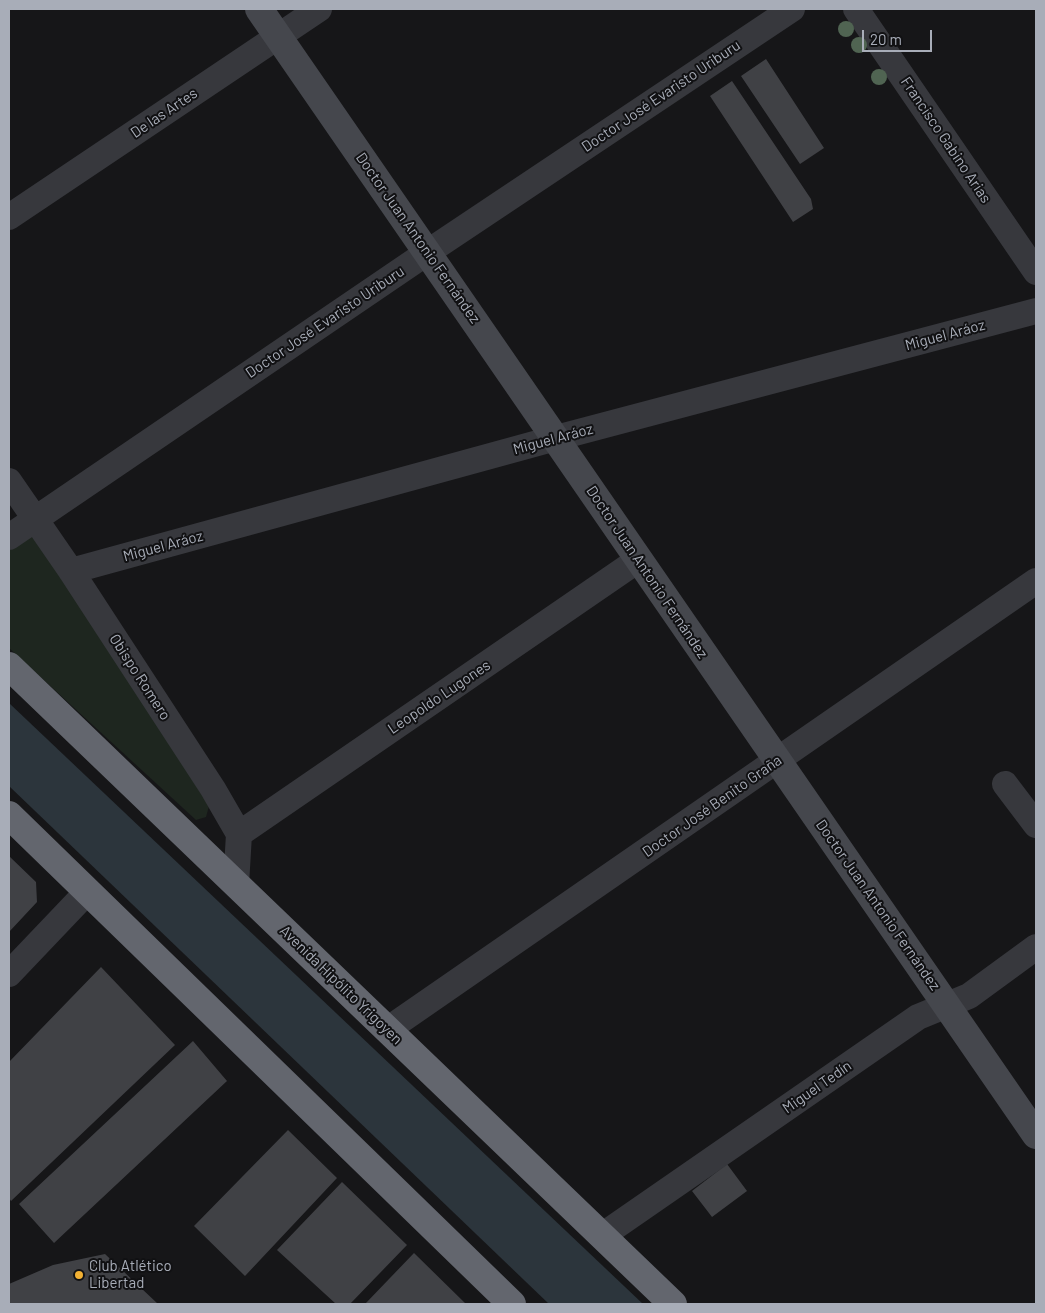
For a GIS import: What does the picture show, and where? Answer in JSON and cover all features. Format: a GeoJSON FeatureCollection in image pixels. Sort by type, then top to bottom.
{"type":"FeatureCollection","features":[{"type":"Feature","properties":{"kind":"highway","name":"Avenida Hipólito Yrigoyen"},"geometry":{"type":"LineString","coordinates":[[9,666],[673,1304]]}},
{"type":"Feature","properties":{"kind":"highway"},"geometry":{"type":"LineString","coordinates":[[9,815],[512,1304]]}},
{"type":"Feature","properties":{"kind":"street","name":"Doctor Juan Antonio Fernández"},"geometry":{"type":"LineString","coordinates":[[260,9],[1036,1135]]}},
{"type":"Feature","properties":{"kind":"street","name":"De las Artes"},"geometry":{"type":"LineString","coordinates":[[9,217],[319,9]]}},
{"type":"Feature","properties":{"kind":"street","name":"Doctor José Evaristo Uriburu"},"geometry":{"type":"LineString","coordinates":[[9,537],[428,252],[792,9]]}},
{"type":"Feature","properties":{"kind":"street","name":"Francisco Gabino Arias"},"geometry":{"type":"LineString","coordinates":[[856,9],[1036,272]]}},
{"type":"Feature","properties":{"kind":"street","name":"Miguel Aráoz"},"geometry":{"type":"LineString","coordinates":[[71,571],[556,438],[1036,311]]}},
{"type":"Feature","properties":{"kind":"street","name":"Obispo Romero"},"geometry":{"type":"LineString","coordinates":[[9,481],[37,518],[213,790],[239,834]]}},
{"type":"Feature","properties":{"kind":"street","name":"Leopoldo Lugones"},"geometry":{"type":"LineString","coordinates":[[239,834],[638,560]]}},
{"type":"Feature","properties":{"kind":"street","name":"Doctor José Benito Graña"},"geometry":{"type":"LineString","coordinates":[[387,1030],[1036,581]]}},
{"type":"Feature","properties":{"kind":"street"},"geometry":{"type":"LineString","coordinates":[[1005,784],[1036,826]]}},
{"type":"Feature","properties":{"kind":"street"},"geometry":{"type":"LineString","coordinates":[[236,885],[239,834]]}},
{"type":"Feature","properties":{"kind":"street"},"geometry":{"type":"LineString","coordinates":[[9,974],[88,891]]}},
{"type":"Feature","properties":{"kind":"street","name":"Miguel Tedín"},"geometry":{"type":"LineString","coordinates":[[602,1235],[918,1017],[969,996],[1036,947]]}},
{"type":"Feature","properties":{"kind":"shaded area"},"geometry":{"type":"Polygon","coordinates":[[[35,531],[209,806],[206,817],[196,820],[9,648],[9,550],[35,531]]]}},
{"type":"Feature","properties":{"kind":"shaded area"},"geometry":{"type":"Polygon","coordinates":[[[9,703],[643,1304],[549,1304],[9,786],[9,703]]]}},
{"type":"Feature","properties":{"kind":"building"},"geometry":{"type":"Polygon","coordinates":[[[766,59],[824,148],[800,164],[741,76],[766,59]]]}},
{"type":"Feature","properties":{"kind":"building"},"geometry":{"type":"Polygon","coordinates":[[[732,81],[811,199],[813,209],[793,222],[710,96],[732,81]]]}},
{"type":"Feature","properties":{"kind":"building"},"geometry":{"type":"Polygon","coordinates":[[[9,856],[36,882],[37,902],[9,932],[9,856]]]}},
{"type":"Feature","properties":{"kind":"building"},"geometry":{"type":"Polygon","coordinates":[[[101,967],[175,1045],[11,1201],[9,1198],[9,1062],[101,967]]]}},
{"type":"Feature","properties":{"kind":"building"},"geometry":{"type":"Polygon","coordinates":[[[193,1041],[227,1081],[54,1243],[19,1204],[193,1041]]]}},
{"type":"Feature","properties":{"kind":"building"},"geometry":{"type":"Polygon","coordinates":[[[288,1130],[337,1178],[245,1276],[194,1226],[288,1130]]]}},
{"type":"Feature","properties":{"kind":"building"},"geometry":{"type":"Polygon","coordinates":[[[727,1164],[747,1191],[712,1217],[692,1191],[727,1164]]]}},
{"type":"Feature","properties":{"kind":"building"},"geometry":{"type":"Polygon","coordinates":[[[342,1182],[407,1245],[350,1304],[336,1304],[277,1250],[342,1182]]]}},
{"type":"Feature","properties":{"kind":"building"},"geometry":{"type":"Polygon","coordinates":[[[414,1253],[466,1304],[365,1304],[414,1253]]]}},
{"type":"Feature","properties":{"kind":"building","name":"Club Atlético Libertad"},"geometry":{"type":"Polygon","coordinates":[[[105,1254],[158,1304],[9,1304],[9,1284],[53,1265],[105,1254]]]}},
{"type":"Feature","properties":{"kind":"place","name":"Club Atlético Libertad"},"geometry":{"type":"Point","coordinates":[79,1275]}}]}
